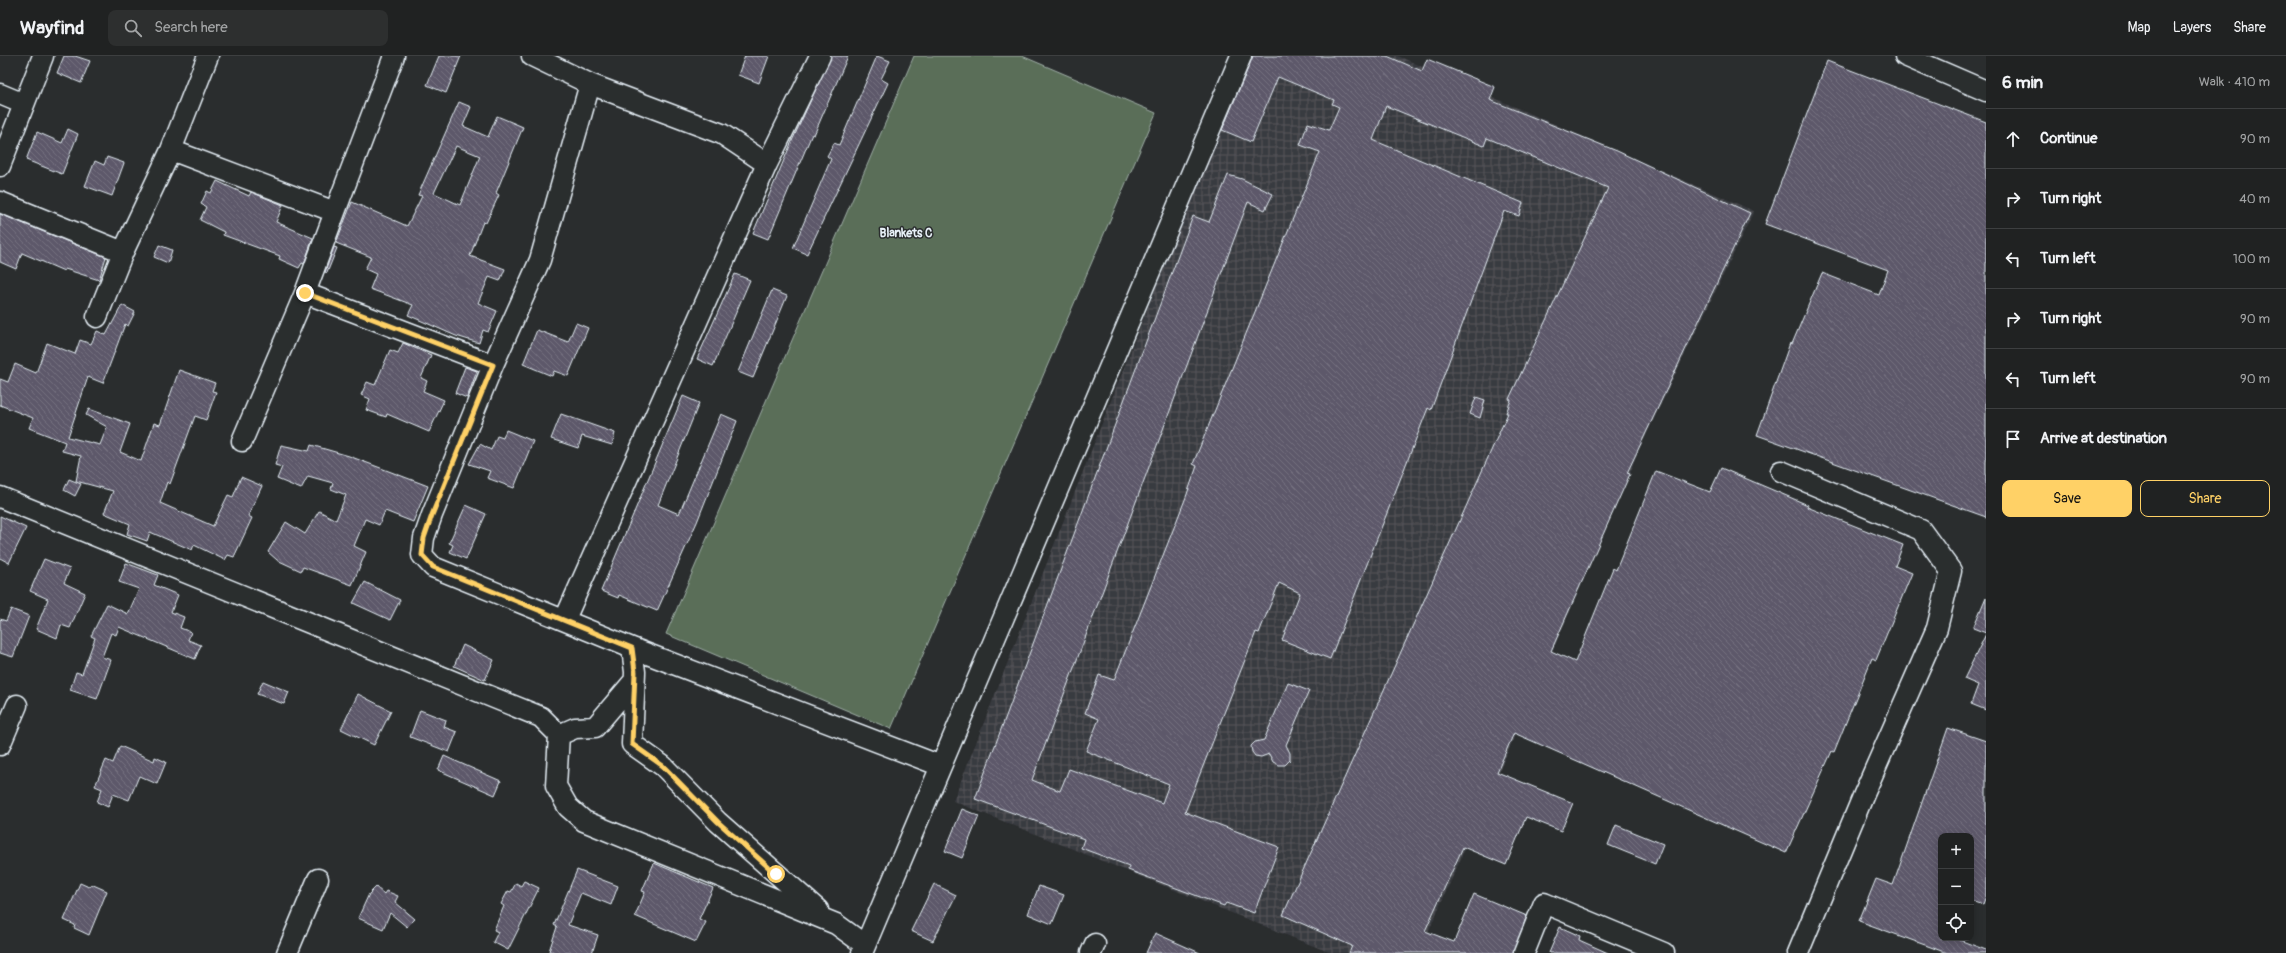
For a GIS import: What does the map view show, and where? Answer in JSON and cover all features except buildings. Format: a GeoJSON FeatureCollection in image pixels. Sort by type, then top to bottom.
{"type":"FeatureCollection","features":[{"type":"Feature","properties":{"kind":"street"},"geometry":{"type":"LineString","coordinates":[[0,166],[43,56]]}},
{"type":"Feature","properties":{"kind":"street"},"geometry":{"type":"LineString","coordinates":[[97,317],[123,252],[171,150],[208,56]]}},
{"type":"Feature","properties":{"kind":"street"},"geometry":{"type":"LineString","coordinates":[[242,441],[305,293],[394,56]]}},
{"type":"Feature","properties":{"kind":"street"},"geometry":{"type":"LineString","coordinates":[[532,56],[590,84],[722,134],[767,164]]}},
{"type":"Feature","properties":{"kind":"street"},"geometry":{"type":"LineString","coordinates":[[565,619],[767,164],[820,56]]}},
{"type":"Feature","properties":{"kind":"street"},"geometry":{"type":"LineString","coordinates":[[632,648],[634,681],[632,744],[663,766],[718,822],[863,949],[1241,56]]}},
{"type":"Feature","properties":{"kind":"street"},"geometry":{"type":"LineString","coordinates":[[1905,56],[1943,63],[1986,91]]}},
{"type":"Feature","properties":{"kind":"street"},"geometry":{"type":"LineString","coordinates":[[590,84],[540,260],[493,365],[432,515],[424,538],[422,555],[433,567],[565,619],[632,648],[941,766]]}},
{"type":"Feature","properties":{"kind":"street"},"geometry":{"type":"LineString","coordinates":[[0,94],[24,104]]}},
{"type":"Feature","properties":{"kind":"street"},"geometry":{"type":"LineString","coordinates":[[171,150],[335,212]]}},
{"type":"Feature","properties":{"kind":"street"},"geometry":{"type":"LineString","coordinates":[[0,202],[123,252]]}},
{"type":"Feature","properties":{"kind":"street"},"geometry":{"type":"LineString","coordinates":[[305,293],[493,365]]}},
{"type":"Feature","properties":{"kind":"street"},"geometry":{"type":"LineString","coordinates":[[1781,471],[1921,530],[1952,571],[1937,628],[1864,794],[1798,953]]}},
{"type":"Feature","properties":{"kind":"street"},"geometry":{"type":"LineString","coordinates":[[0,497],[541,717],[559,735],[556,786],[568,807],[584,821],[836,924]]}},
{"type":"Feature","properties":{"kind":"street"},"geometry":{"type":"LineString","coordinates":[[559,735],[575,728],[595,727],[634,681]]}},
{"type":"Feature","properties":{"kind":"street"},"geometry":{"type":"LineString","coordinates":[[0,745],[16,705]]}},
{"type":"Feature","properties":{"kind":"street"},"geometry":{"type":"LineString","coordinates":[[287,953],[318,879]]}},
{"type":"Feature","properties":{"kind":"street"},"geometry":{"type":"LineString","coordinates":[[1524,953],[1544,903],[1664,953]]}},
{"type":"Feature","properties":{"kind":"shaded area"},"geometry":{"type":"Polygon","coordinates":[[[1247,56],[1398,56],[1754,211],[1635,458],[1630,475],[1419,953],[1331,953],[953,801],[1247,56]]]}},
{"type":"Feature","properties":{"kind":"green space"},"geometry":{"type":"Polygon","coordinates":[[[914,56],[1022,56],[1156,113],[891,729],[666,634],[914,56]]]}},
{"type":"Feature","properties":{"kind":"district","name":"Blankets C"},"geometry":{"type":"Point","coordinates":[906,233]}},
{"type":"Feature","properties":{"kind":"route"},"geometry":{"type":"LineString","coordinates":[[305,293],[493,365],[432,515],[424,538],[422,555],[433,567],[565,619],[632,648],[635,672],[632,744],[663,766],[718,822],[776,874]]}}]}
